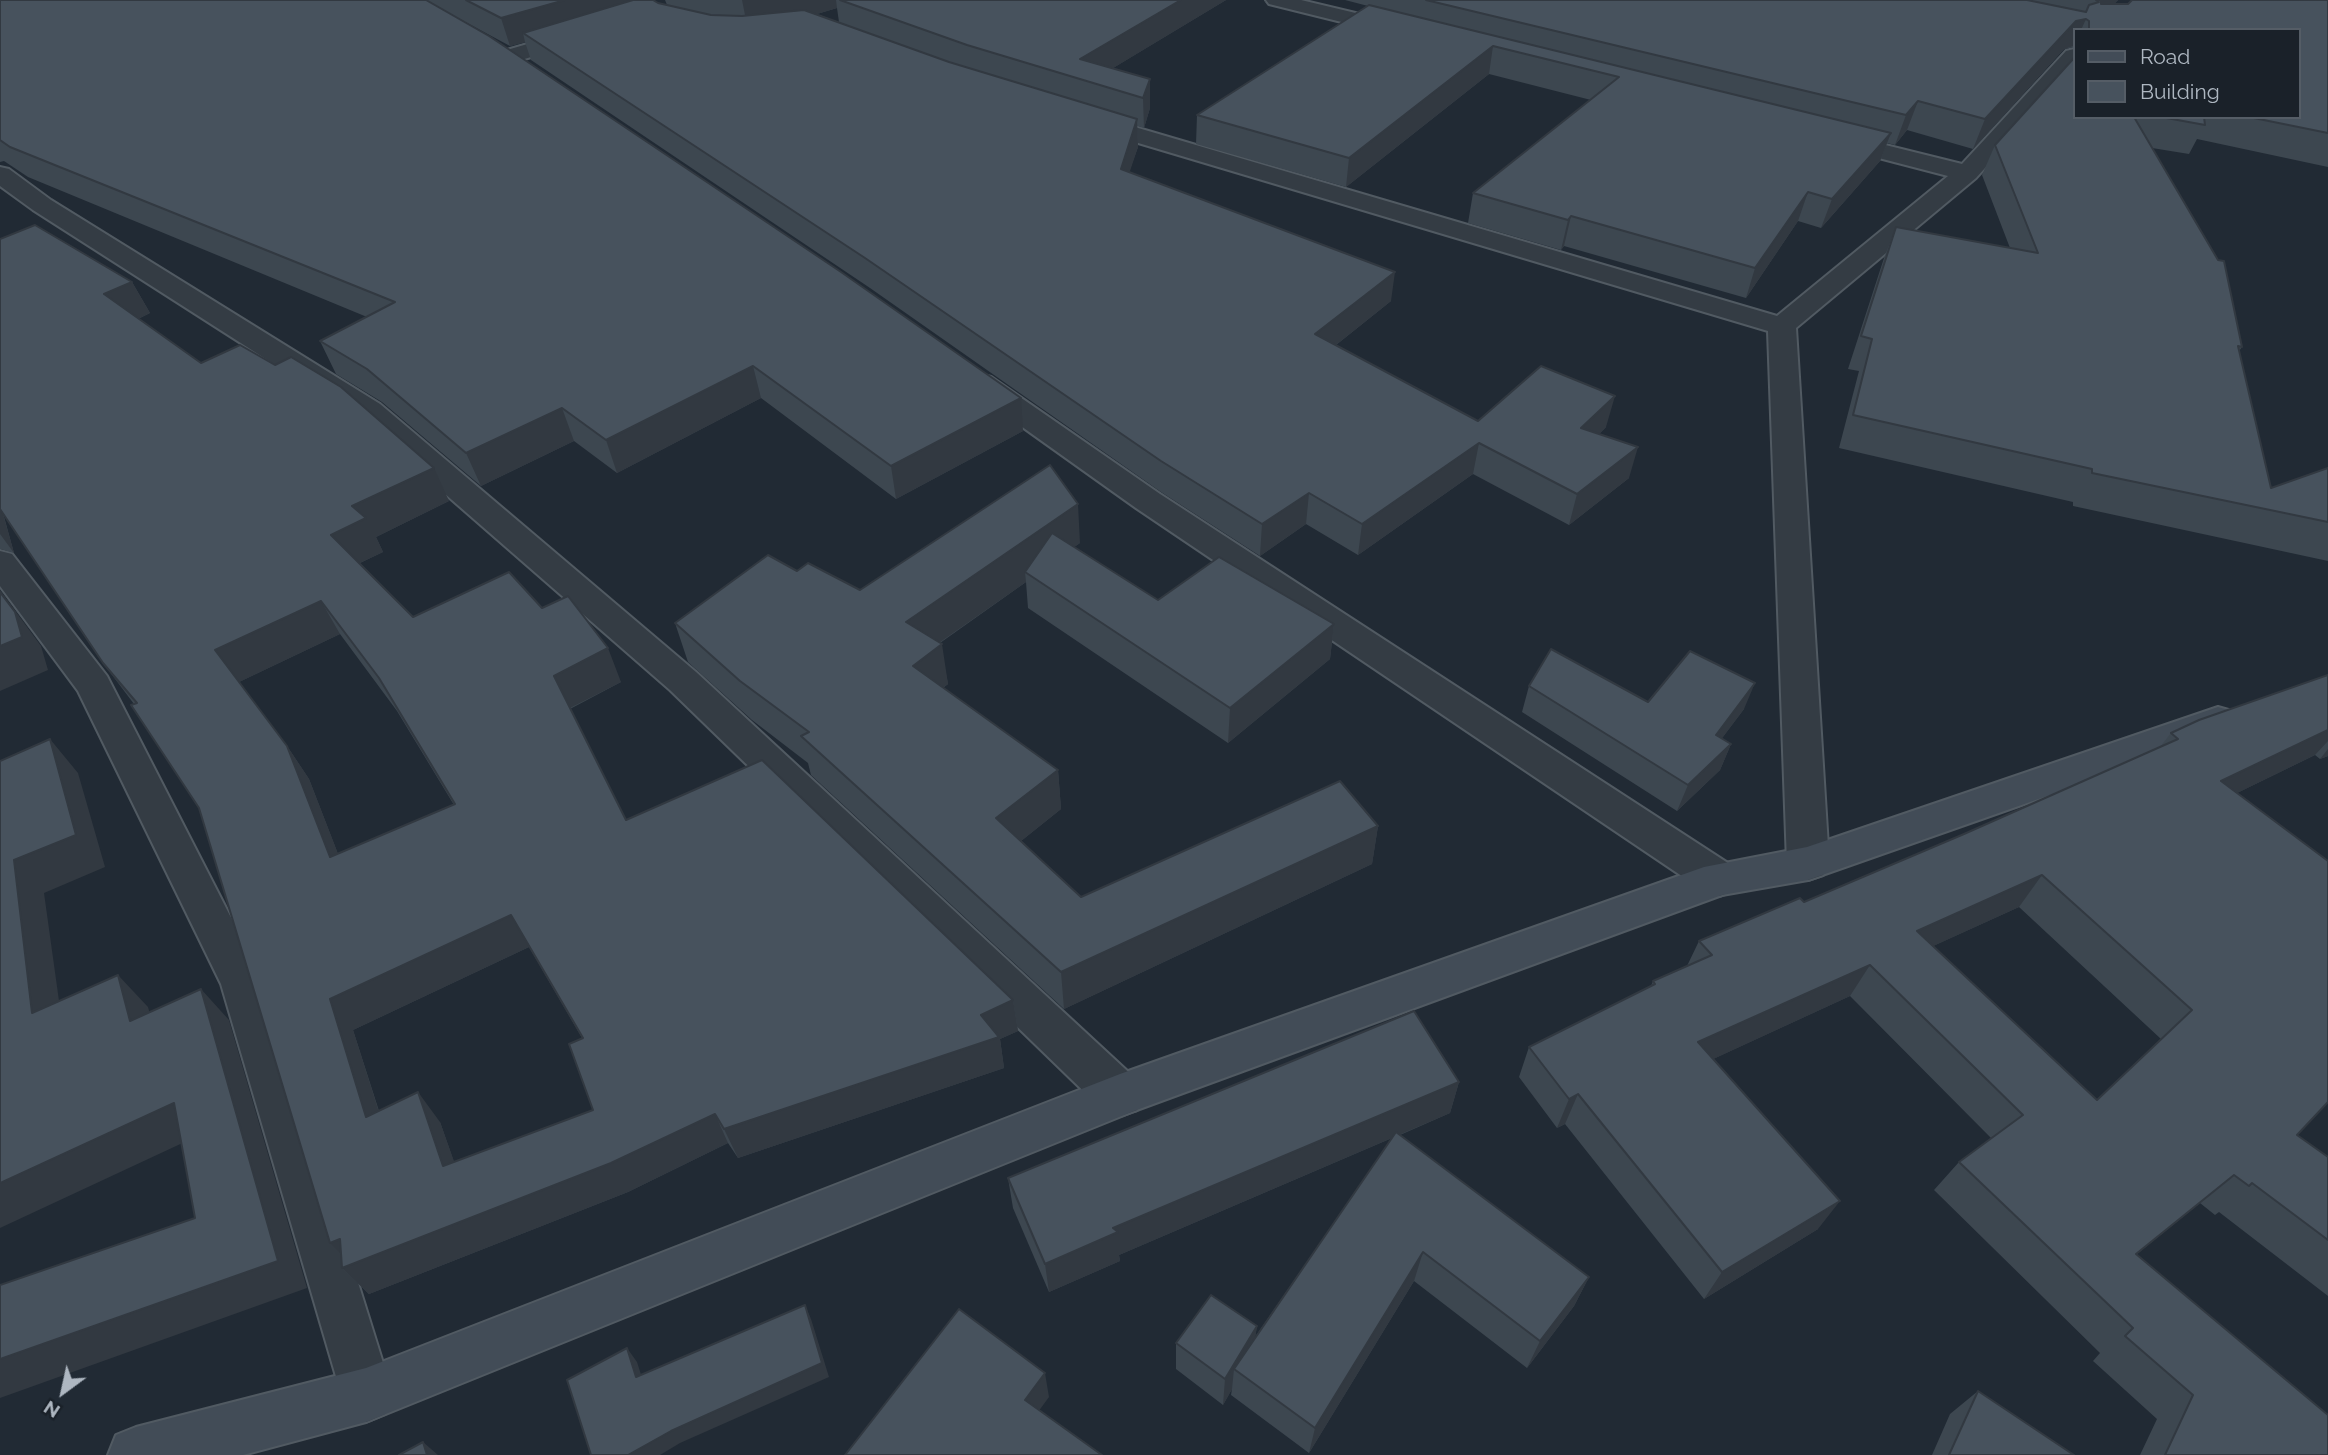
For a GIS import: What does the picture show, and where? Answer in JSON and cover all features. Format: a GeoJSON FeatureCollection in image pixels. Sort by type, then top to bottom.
{"type":"FeatureCollection","features":[{"type":"Feature","properties":{"kind":"street"},"geometry":{"type":"LineString","coordinates":[[1276,0],[1425,37]]}},
{"type":"Feature","properties":{"kind":"street"},"geometry":{"type":"LineString","coordinates":[[541,80],[496,51],[601,29]]}},
{"type":"Feature","properties":{"kind":"street"},"geometry":{"type":"LineString","coordinates":[[1782,326],[1967,173],[2072,58]]}},
{"type":"Feature","properties":{"kind":"street"},"geometry":{"type":"LineString","coordinates":[[1063,113],[1782,326]]}},
{"type":"Feature","properties":{"kind":"street"},"geometry":{"type":"LineString","coordinates":[[1805,132],[1967,173]]}},
{"type":"Feature","properties":{"kind":"street"},"geometry":{"type":"LineString","coordinates":[[0,174],[42,205],[369,411],[682,681],[1120,1095]]}},
{"type":"Feature","properties":{"kind":"street"},"geometry":{"type":"LineString","coordinates":[[1782,326],[1808,863]]}},
{"type":"Feature","properties":{"kind":"street"},"geometry":{"type":"LineString","coordinates":[[958,367],[1148,501],[1719,879]]}},
{"type":"Feature","properties":{"kind":"street"},"geometry":{"type":"LineString","coordinates":[[0,562],[94,685],[243,984],[366,1395]]}},
{"type":"Feature","properties":{"kind":"street"},"geometry":{"type":"LineString","coordinates":[[136,1455],[366,1395],[1120,1095],[1719,879],[1808,863],[2263,705]]}},
{"type":"Feature","properties":{"kind":"building"},"geometry":{"type":"Polygon","coordinates":[[[0,0],[426,0],[489,36],[841,272],[1021,398],[891,466],[753,366],[606,440],[562,408],[466,453],[367,369],[320,341],[395,302],[10,147],[0,140],[0,0]]]}},
{"type":"Feature","properties":{"kind":"building"},"geometry":{"type":"Polygon","coordinates":[[[466,0],[565,0],[501,18],[466,0]]]}},
{"type":"Feature","properties":{"kind":"building"},"geometry":{"type":"Polygon","coordinates":[[[633,0],[653,0],[711,15],[742,16],[804,10],[949,62],[1137,119],[1121,169],[1395,272],[1315,334],[1478,421],[1541,366],[1615,396],[1581,428],[1638,447],[1577,494],[1479,443],[1362,524],[1309,493],[1262,524],[1161,461],[865,258],[523,33],[633,0]]]}},
{"type":"Feature","properties":{"kind":"building"},"geometry":{"type":"Polygon","coordinates":[[[840,0],[1181,0],[1080,59],[1150,79],[1143,98],[967,45],[840,0]]]}},
{"type":"Feature","properties":{"kind":"building"},"geometry":{"type":"Polygon","coordinates":[[[1426,0],[2027,0],[2086,12],[2089,5],[2099,2],[2096,0],[2101,0],[2101,4],[2128,4],[2132,0],[2328,0],[2328,133],[2259,119],[2300,119],[2300,28],[2089,28],[2089,21],[2086,19],[2076,21],[1985,119],[1918,101],[1906,115],[1426,0]]]}},
{"type":"Feature","properties":{"kind":"building"},"geometry":{"type":"Polygon","coordinates":[[[1369,5],[1891,133],[1832,199],[1808,192],[1755,268],[1571,216],[1568,220],[1473,193],[1619,77],[1493,46],[1349,158],[1197,115],[1369,5]]]}},
{"type":"Feature","properties":{"kind":"building"},"geometry":{"type":"Polygon","coordinates":[[[2072,60],[2072,119],[2135,119],[2218,260],[2224,261],[2242,347],[2238,346],[2271,488],[2328,468],[2328,522],[2092,473],[2092,469],[1853,415],[1872,339],[1861,336],[1896,227],[2038,253],[1995,145],[2072,60]]]}},
{"type":"Feature","properties":{"kind":"building"},"geometry":{"type":"Polygon","coordinates":[[[2172,119],[2204,119],[2205,125],[2172,119]]]}},
{"type":"Feature","properties":{"kind":"building"},"geometry":{"type":"Polygon","coordinates":[[[35,225],[132,282],[104,294],[201,363],[240,345],[275,365],[291,357],[341,387],[434,468],[352,506],[366,518],[331,535],[413,617],[509,572],[542,608],[568,596],[608,648],[554,676],[626,820],[762,760],[1013,1000],[981,1015],[999,1037],[724,1129],[715,1114],[611,1163],[342,1268],[340,1239],[330,1243],[199,808],[131,705],[137,703],[103,663],[0,509],[0,239],[35,225]],[[321,601],[215,650],[287,746],[330,857],[455,804],[379,678],[321,601]],[[511,915],[330,999],[366,1117],[418,1092],[443,1166],[593,1110],[569,1044],[583,1038],[511,915]]]}},
{"type":"Feature","properties":{"kind":"building"},"geometry":{"type":"Polygon","coordinates":[[[1050,465],[1078,504],[906,622],[942,644],[913,666],[1058,770],[996,818],[1081,897],[1340,781],[1378,826],[1061,972],[801,736],[809,732],[740,681],[675,623],[768,555],[797,571],[808,563],[860,590],[1050,465]]]}},
{"type":"Feature","properties":{"kind":"building"},"geometry":{"type":"Polygon","coordinates":[[[1052,533],[1158,600],[1219,557],[1334,624],[1230,708],[1025,572],[1052,533]]]}},
{"type":"Feature","properties":{"kind":"building"},"geometry":{"type":"Polygon","coordinates":[[[0,592],[15,612],[22,637],[0,646],[0,592]]]}},
{"type":"Feature","properties":{"kind":"building"},"geometry":{"type":"Polygon","coordinates":[[[1551,649],[1648,702],[1690,651],[1755,683],[1716,735],[1731,744],[1688,785],[1529,686],[1551,649]]]}},
{"type":"Feature","properties":{"kind":"building"},"geometry":{"type":"Polygon","coordinates":[[[2328,675],[2328,730],[2221,781],[2328,861],[2328,1102],[2297,1135],[2328,1157],[2328,1240],[2252,1183],[2249,1186],[2234,1175],[2136,1254],[2328,1415],[2328,1455],[2165,1455],[2193,1395],[2125,1336],[2133,1328],[1959,1162],[2023,1115],[1870,965],[1698,1042],[1840,1201],[1722,1272],[1578,1094],[1569,1099],[1529,1047],[1655,984],[1653,981],[1712,955],[1699,941],[1800,898],[1804,902],[1964,834],[2178,739],[2171,733],[2199,720],[2328,675]],[[2042,875],[1917,931],[2097,1100],[2192,1010],[2042,875]]]}},
{"type":"Feature","properties":{"kind":"building"},"geometry":{"type":"Polygon","coordinates":[[[50,739],[76,835],[14,860],[32,1013],[118,975],[130,1021],[201,989],[278,1261],[0,1359],[0,1285],[195,1218],[174,1103],[0,1183],[0,761],[50,739]]]}},
{"type":"Feature","properties":{"kind":"building"},"geometry":{"type":"Polygon","coordinates":[[[1414,1011],[1459,1082],[1113,1228],[1118,1232],[1045,1264],[1008,1178],[1414,1011]]]}},
{"type":"Feature","properties":{"kind":"building"},"geometry":{"type":"Polygon","coordinates":[[[1396,1132],[1589,1277],[1540,1341],[1423,1252],[1315,1428],[1234,1369],[1396,1132]]]}},
{"type":"Feature","properties":{"kind":"building"},"geometry":{"type":"Polygon","coordinates":[[[1211,1295],[1257,1326],[1225,1379],[1176,1343],[1211,1295]]]}},
{"type":"Feature","properties":{"kind":"building"},"geometry":{"type":"Polygon","coordinates":[[[805,1305],[822,1363],[671,1431],[628,1455],[591,1455],[567,1380],[627,1348],[636,1377],[805,1305]]]}},
{"type":"Feature","properties":{"kind":"building"},"geometry":{"type":"Polygon","coordinates":[[[959,1309],[1045,1373],[1025,1400],[1102,1455],[845,1455],[959,1309]]]}},
{"type":"Feature","properties":{"kind":"building"},"geometry":{"type":"Polygon","coordinates":[[[1978,1391],[2074,1455],[1949,1455],[1978,1391]]]}},
{"type":"Feature","properties":{"kind":"building"},"geometry":{"type":"Polygon","coordinates":[[[423,1442],[427,1455],[399,1455],[423,1442]]]}}]}
